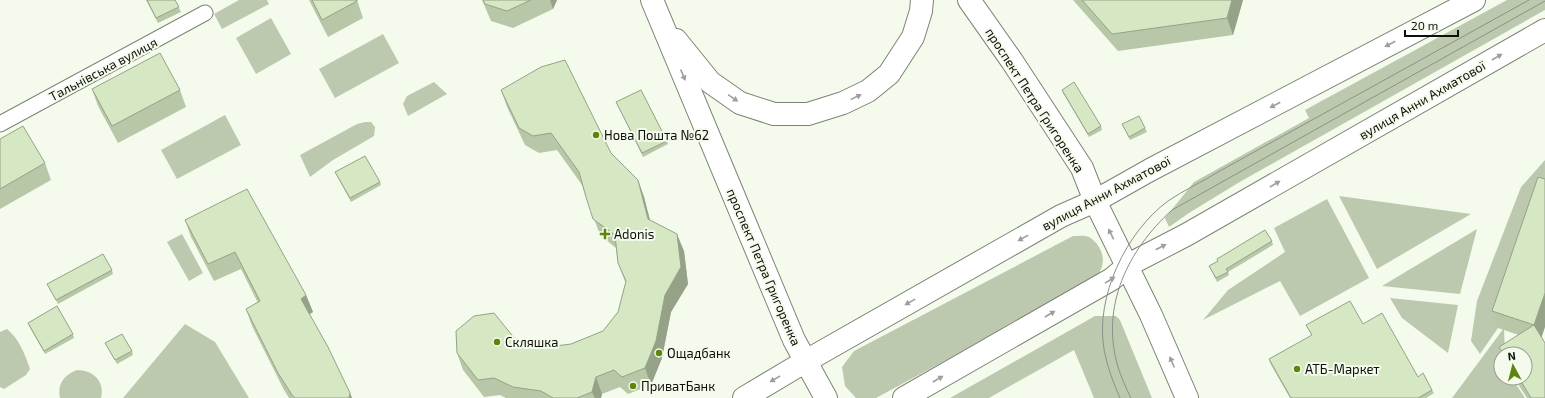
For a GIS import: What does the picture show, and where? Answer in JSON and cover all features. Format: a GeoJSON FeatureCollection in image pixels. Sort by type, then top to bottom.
{"type":"FeatureCollection","features":[{"type":"Feature","properties":{"kind":"main road"},"geometry":{"type":"LineString","coordinates":[[656,9],[710,82],[740,103],[774,114],[808,114],[844,103],[868,91],[889,74],[913,37],[921,11],[922,0]]}},
{"type":"Feature","properties":{"kind":"main road","name":"проспект Петра Григоренка"},"geometry":{"type":"LineString","coordinates":[[969,0],[1012,61],[1082,168],[1095,201],[1152,315],[1187,398]]}},
{"type":"Feature","properties":{"kind":"main road","name":"вулиця Анни Ахматової"},"geometry":{"type":"LineString","coordinates":[[744,398],[806,360],[1061,216],[1095,201],[1150,170],[1474,0]]}},
{"type":"Feature","properties":{"kind":"main road","name":"проспект Петра Григоренка"},"geometry":{"type":"LineString","coordinates":[[656,9],[794,340],[826,398]]}},
{"type":"Feature","properties":{"kind":"main road","name":"вулиця Анни Ахматової"},"geometry":{"type":"LineString","coordinates":[[904,398],[1112,279],[1127,266],[1192,231],[1545,30]]}},
{"type":"Feature","properties":{"kind":"street","name":"Тальнівська вулиця"},"geometry":{"type":"LineString","coordinates":[[0,124],[206,13]]}},
{"type":"Feature","properties":{"kind":"green space"},"geometry":{"type":"Polygon","coordinates":[[[239,0],[267,0],[269,4],[222,29],[214,14],[239,0]]]}},
{"type":"Feature","properties":{"kind":"green space"},"geometry":{"type":"Polygon","coordinates":[[[1507,0],[1545,0],[1545,10],[1238,183],[1169,227],[1165,218],[1194,182],[1309,118],[1305,110],[1507,0]]]}},
{"type":"Feature","properties":{"kind":"green space"},"geometry":{"type":"Polygon","coordinates":[[[271,18],[291,54],[256,74],[236,38],[271,18]]]}},
{"type":"Feature","properties":{"kind":"green space"},"geometry":{"type":"Polygon","coordinates":[[[383,34],[399,63],[335,98],[319,69],[383,34]]]}},
{"type":"Feature","properties":{"kind":"green space"},"geometry":{"type":"Polygon","coordinates":[[[434,82],[447,94],[408,116],[403,104],[407,96],[434,82]]]}},
{"type":"Feature","properties":{"kind":"green space"},"geometry":{"type":"Polygon","coordinates":[[[225,115],[241,145],[177,179],[161,150],[225,115]]]}},
{"type":"Feature","properties":{"kind":"green space"},"geometry":{"type":"Polygon","coordinates":[[[371,122],[375,127],[374,136],[333,160],[310,177],[300,155],[357,124],[371,122]]]}},
{"type":"Feature","properties":{"kind":"green space"},"geometry":{"type":"Polygon","coordinates":[[[1545,160],[1545,194],[1498,328],[1480,354],[1471,341],[1477,301],[1521,187],[1545,160]]]}},
{"type":"Feature","properties":{"kind":"green space"},"geometry":{"type":"Polygon","coordinates":[[[1339,196],[1471,214],[1377,269],[1339,196]]]}},
{"type":"Feature","properties":{"kind":"green space"},"geometry":{"type":"Polygon","coordinates":[[[1327,199],[1369,278],[1300,316],[1280,281],[1203,320],[1228,290],[1285,252],[1274,228],[1327,199]]]}},
{"type":"Feature","properties":{"kind":"green space"},"geometry":{"type":"Polygon","coordinates":[[[1477,229],[1460,294],[1382,286],[1477,229]]]}},
{"type":"Feature","properties":{"kind":"green space"},"geometry":{"type":"Polygon","coordinates":[[[182,234],[203,273],[189,281],[167,242],[182,234]]]}},
{"type":"Feature","properties":{"kind":"green space"},"geometry":{"type":"Polygon","coordinates":[[[1073,236],[1089,237],[1097,244],[1102,254],[1103,263],[1099,273],[1087,284],[876,398],[856,398],[845,386],[842,367],[854,351],[1073,236]]]}},
{"type":"Feature","properties":{"kind":"green space"},"geometry":{"type":"Polygon","coordinates":[[[1390,298],[1458,305],[1448,353],[1402,318],[1390,298]]]}},
{"type":"Feature","properties":{"kind":"green space"},"geometry":{"type":"Polygon","coordinates":[[[1095,316],[1116,316],[1120,320],[1152,398],[1094,398],[1074,350],[989,398],[950,398],[1095,316]]]}},
{"type":"Feature","properties":{"kind":"green space"},"geometry":{"type":"Polygon","coordinates":[[[185,324],[215,342],[249,398],[123,398],[185,324]]]}},
{"type":"Feature","properties":{"kind":"green space"},"geometry":{"type":"Polygon","coordinates":[[[1504,328],[1505,346],[1493,346],[1493,386],[1517,386],[1525,398],[1452,398],[1504,328]]]}},
{"type":"Feature","properties":{"kind":"green space"},"geometry":{"type":"Polygon","coordinates":[[[7,329],[15,337],[21,347],[30,369],[26,375],[4,389],[0,387],[0,332],[7,329]]]}},
{"type":"Feature","properties":{"kind":"green space"},"geometry":{"type":"Polygon","coordinates":[[[77,370],[93,374],[101,386],[101,398],[60,398],[59,393],[62,381],[65,377],[77,370]]]}},
{"type":"Feature","properties":{"kind":"building"},"geometry":{"type":"Polygon","coordinates":[[[147,0],[175,0],[179,7],[156,18],[147,0]]]}},
{"type":"Feature","properties":{"kind":"building"},"geometry":{"type":"Polygon","coordinates":[[[312,0],[357,0],[357,1],[322,20],[312,0]]]}},
{"type":"Feature","properties":{"kind":"building"},"geometry":{"type":"Polygon","coordinates":[[[483,0],[531,0],[507,11],[485,4],[483,0]]]}},
{"type":"Feature","properties":{"kind":"building"},"geometry":{"type":"Polygon","coordinates":[[[1082,0],[1232,0],[1227,18],[1112,34],[1082,0]]]}},
{"type":"Feature","properties":{"kind":"building"},"geometry":{"type":"Polygon","coordinates":[[[160,53],[180,90],[112,126],[92,89],[160,53]]]}},
{"type":"Feature","properties":{"kind":"building"},"geometry":{"type":"Polygon","coordinates":[[[565,60],[611,153],[638,180],[648,219],[677,234],[681,267],[665,295],[656,341],[645,368],[622,377],[614,370],[596,377],[592,392],[577,398],[553,398],[541,391],[513,387],[494,378],[478,380],[457,353],[456,331],[474,316],[494,313],[515,339],[540,348],[571,344],[603,331],[618,312],[626,281],[618,263],[615,235],[593,219],[579,172],[551,133],[533,136],[519,128],[501,90],[541,67],[565,60]]]}},
{"type":"Feature","properties":{"kind":"building"},"geometry":{"type":"Polygon","coordinates":[[[1074,82],[1101,126],[1088,134],[1062,90],[1074,82]]]}},
{"type":"Feature","properties":{"kind":"building"},"geometry":{"type":"Polygon","coordinates":[[[641,90],[667,141],[642,153],[616,102],[641,90]]]}},
{"type":"Feature","properties":{"kind":"building"},"geometry":{"type":"Polygon","coordinates":[[[1139,116],[1145,128],[1129,137],[1122,124],[1139,116]]]}},
{"type":"Feature","properties":{"kind":"building"},"geometry":{"type":"Polygon","coordinates":[[[23,126],[45,163],[0,189],[0,139],[23,126]]]}},
{"type":"Feature","properties":{"kind":"building"},"geometry":{"type":"Polygon","coordinates":[[[365,156],[380,182],[350,198],[335,172],[365,156]]]}},
{"type":"Feature","properties":{"kind":"building"},"geometry":{"type":"Polygon","coordinates":[[[1538,177],[1545,179],[1545,293],[1534,325],[1492,311],[1538,177]]]}},
{"type":"Feature","properties":{"kind":"building"},"geometry":{"type":"Polygon","coordinates":[[[247,189],[306,295],[301,299],[328,347],[350,393],[349,398],[295,398],[292,395],[278,373],[246,309],[260,301],[235,252],[208,264],[185,220],[247,189]]]}},
{"type":"Feature","properties":{"kind":"building"},"geometry":{"type":"Polygon","coordinates":[[[1265,230],[1272,241],[1226,269],[1228,272],[1216,278],[1209,266],[1218,261],[1217,259],[1265,230]]]}},
{"type":"Feature","properties":{"kind":"building"},"geometry":{"type":"Polygon","coordinates":[[[103,254],[112,270],[56,300],[47,284],[103,254]]]}},
{"type":"Feature","properties":{"kind":"building"},"geometry":{"type":"Polygon","coordinates":[[[1350,301],[1363,324],[1382,313],[1418,377],[1423,373],[1432,390],[1418,398],[1291,398],[1269,359],[1312,335],[1306,325],[1350,301]]]}},
{"type":"Feature","properties":{"kind":"building"},"geometry":{"type":"Polygon","coordinates":[[[57,306],[73,334],[44,351],[28,323],[57,306]]]}},
{"type":"Feature","properties":{"kind":"building"},"geometry":{"type":"Polygon","coordinates":[[[1534,325],[1545,343],[1545,398],[1531,398],[1524,386],[1533,386],[1533,346],[1501,346],[1534,325]]]}},
{"type":"Feature","properties":{"kind":"building"},"geometry":{"type":"Polygon","coordinates":[[[122,334],[132,351],[115,360],[105,343],[122,334]]]}},
{"type":"Feature","properties":{"kind":"tram line"},"geometry":{"type":"LineString","coordinates":[[1120,398],[1110,374],[1104,349],[1102,329],[1104,308],[1109,287],[1117,267],[1139,230],[1153,214],[1168,201],[1187,190],[1529,0]]}},
{"type":"Feature","properties":{"kind":"tram line"},"geometry":{"type":"LineString","coordinates":[[1131,398],[1119,371],[1113,344],[1113,322],[1116,301],[1122,281],[1131,261],[1142,243],[1172,210],[1545,1]]}},
{"type":"Feature","properties":{"kind":"place","name":"Нова Пошта №62"},"geometry":{"type":"Point","coordinates":[596,135]}},
{"type":"Feature","properties":{"kind":"place","name":"Adonis"},"geometry":{"type":"Point","coordinates":[605,234]}},
{"type":"Feature","properties":{"kind":"place","name":"Скляшка"},"geometry":{"type":"Point","coordinates":[497,342]}},
{"type":"Feature","properties":{"kind":"place","name":"Ощадбанк"},"geometry":{"type":"Point","coordinates":[659,353]}},
{"type":"Feature","properties":{"kind":"place","name":"АТБ-Маркет"},"geometry":{"type":"Point","coordinates":[1297,369]}},
{"type":"Feature","properties":{"kind":"place","name":"ПриватБанк"},"geometry":{"type":"Point","coordinates":[633,386]}}]}
